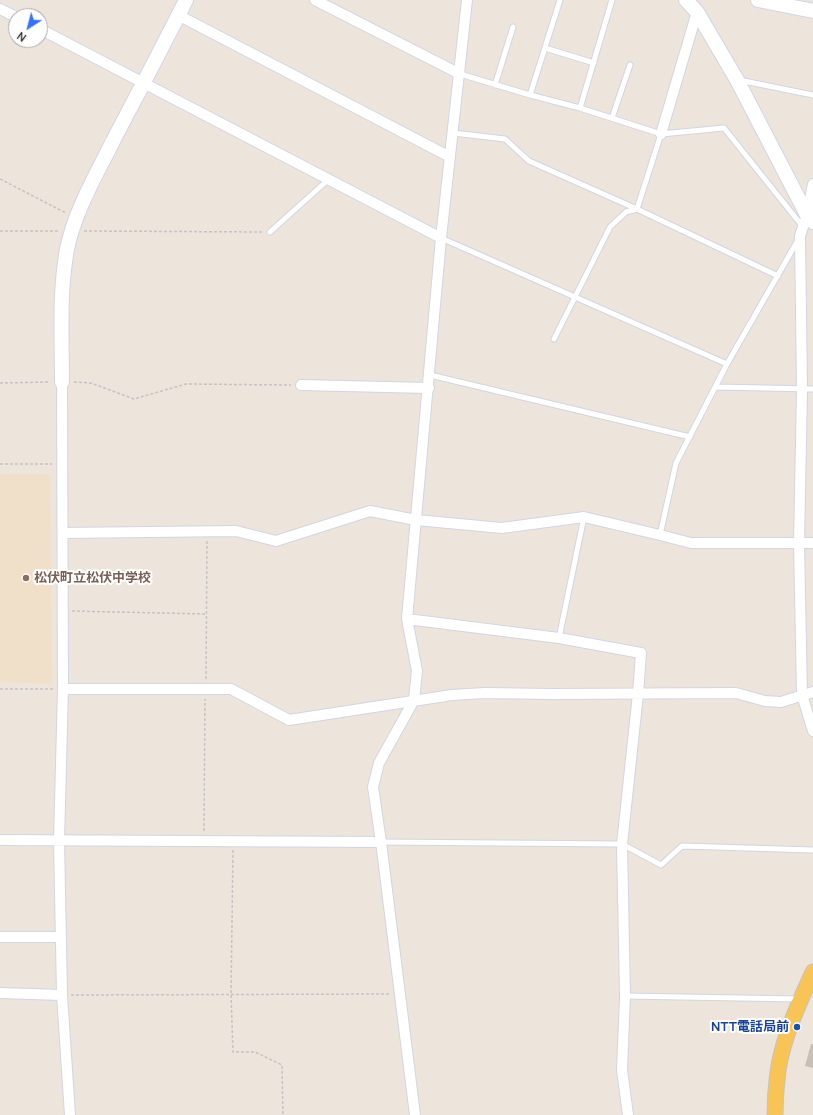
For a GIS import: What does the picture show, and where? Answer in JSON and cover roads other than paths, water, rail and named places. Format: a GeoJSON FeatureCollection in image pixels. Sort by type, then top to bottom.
{"type":"FeatureCollection","features":[{"type":"Feature","properties":{"kind":"main road"},"geometry":{"type":"LineString","coordinates":[[775,1115],[778,1071],[784,1045],[800,1000],[813,972]]}},
{"type":"Feature","properties":{"kind":"street"},"geometry":{"type":"LineString","coordinates":[[70,1115],[62,995],[59,840],[63,689],[62,286],[67,248],[74,225],[95,176],[186,0]]}},
{"type":"Feature","properties":{"kind":"street"},"geometry":{"type":"LineString","coordinates":[[315,0],[460,74]]}},
{"type":"Feature","properties":{"kind":"street"},"geometry":{"type":"LineString","coordinates":[[415,1115],[373,787],[379,763],[414,700],[417,671],[407,619],[430,375],[441,238],[467,0]]}},
{"type":"Feature","properties":{"kind":"street"},"geometry":{"type":"LineString","coordinates":[[686,0],[697,12],[737,80],[806,225]]}},
{"type":"Feature","properties":{"kind":"street"},"geometry":{"type":"LineString","coordinates":[[758,0],[813,11]]}},
{"type":"Feature","properties":{"kind":"street"},"geometry":{"type":"LineString","coordinates":[[661,134],[697,12]]}},
{"type":"Feature","properties":{"kind":"street"},"geometry":{"type":"LineString","coordinates":[[178,15],[450,157]]}},
{"type":"Feature","properties":{"kind":"street"},"geometry":{"type":"LineString","coordinates":[[48,33],[441,238]]}},
{"type":"Feature","properties":{"kind":"street"},"geometry":{"type":"LineString","coordinates":[[813,184],[806,225],[799,543],[802,695],[813,731]]}},
{"type":"Feature","properties":{"kind":"street"},"geometry":{"type":"LineString","coordinates":[[301,385],[428,388]]}},
{"type":"Feature","properties":{"kind":"street"},"geometry":{"type":"LineString","coordinates":[[63,532],[236,531],[276,541],[370,511],[416,520],[502,528],[584,517],[660,534],[691,543],[813,543]]}},
{"type":"Feature","properties":{"kind":"street"},"geometry":{"type":"LineString","coordinates":[[407,619],[559,638],[641,653],[622,844],[625,996],[622,1070],[628,1115]]}},
{"type":"Feature","properties":{"kind":"street"},"geometry":{"type":"LineString","coordinates":[[63,689],[231,689],[289,720],[414,700],[484,693],[736,693],[765,701],[781,702],[813,692]]}},
{"type":"Feature","properties":{"kind":"street"},"geometry":{"type":"LineString","coordinates":[[0,840],[381,842]]}},
{"type":"Feature","properties":{"kind":"street"},"geometry":{"type":"LineString","coordinates":[[0,937],[61,937]]}},
{"type":"Feature","properties":{"kind":"street"},"geometry":{"type":"LineString","coordinates":[[0,993],[62,995]]}},
{"type":"Feature","properties":{"kind":"lane"},"geometry":{"type":"LineString","coordinates":[[530,95],[560,0]]}},
{"type":"Feature","properties":{"kind":"lane"},"geometry":{"type":"LineString","coordinates":[[580,108],[612,0]]}},
{"type":"Feature","properties":{"kind":"lane"},"geometry":{"type":"LineString","coordinates":[[494,85],[513,27]]}},
{"type":"Feature","properties":{"kind":"lane"},"geometry":{"type":"LineString","coordinates":[[545,48],[594,63]]}},
{"type":"Feature","properties":{"kind":"lane"},"geometry":{"type":"LineString","coordinates":[[612,118],[630,65]]}},
{"type":"Feature","properties":{"kind":"lane"},"geometry":{"type":"LineString","coordinates":[[460,74],[494,85],[580,108],[661,134],[724,128],[806,225],[727,364],[676,463],[660,534]]}},
{"type":"Feature","properties":{"kind":"lane"},"geometry":{"type":"LineString","coordinates":[[737,80],[813,95]]}},
{"type":"Feature","properties":{"kind":"lane"},"geometry":{"type":"LineString","coordinates":[[453,133],[506,139],[530,161],[637,209],[778,276]]}},
{"type":"Feature","properties":{"kind":"lane"},"geometry":{"type":"LineString","coordinates":[[637,209],[661,134]]}},
{"type":"Feature","properties":{"kind":"lane"},"geometry":{"type":"LineString","coordinates":[[270,232],[329,179]]}},
{"type":"Feature","properties":{"kind":"lane"},"geometry":{"type":"LineString","coordinates":[[554,339],[610,227],[626,212],[637,209]]}},
{"type":"Feature","properties":{"kind":"lane"},"geometry":{"type":"LineString","coordinates":[[441,238],[727,364]]}},
{"type":"Feature","properties":{"kind":"lane"},"geometry":{"type":"LineString","coordinates":[[430,375],[690,437]]}},
{"type":"Feature","properties":{"kind":"lane"},"geometry":{"type":"LineString","coordinates":[[716,387],[813,389]]}},
{"type":"Feature","properties":{"kind":"lane"},"geometry":{"type":"LineString","coordinates":[[559,638],[584,517]]}},
{"type":"Feature","properties":{"kind":"lane"},"geometry":{"type":"LineString","coordinates":[[381,842],[622,844],[661,865],[682,846],[813,850]]}},
{"type":"Feature","properties":{"kind":"lane"},"geometry":{"type":"LineString","coordinates":[[625,996],[800,1000]]}},
{"type":"Feature","properties":{"kind":"place","name":"松伏町立松伏中学校"},"geometry":{"type":"Point","coordinates":[26,578]}},
{"type":"Feature","properties":{"kind":"place","name":"NTT電話局前"},"geometry":{"type":"Point","coordinates":[797,1027]}}]}
